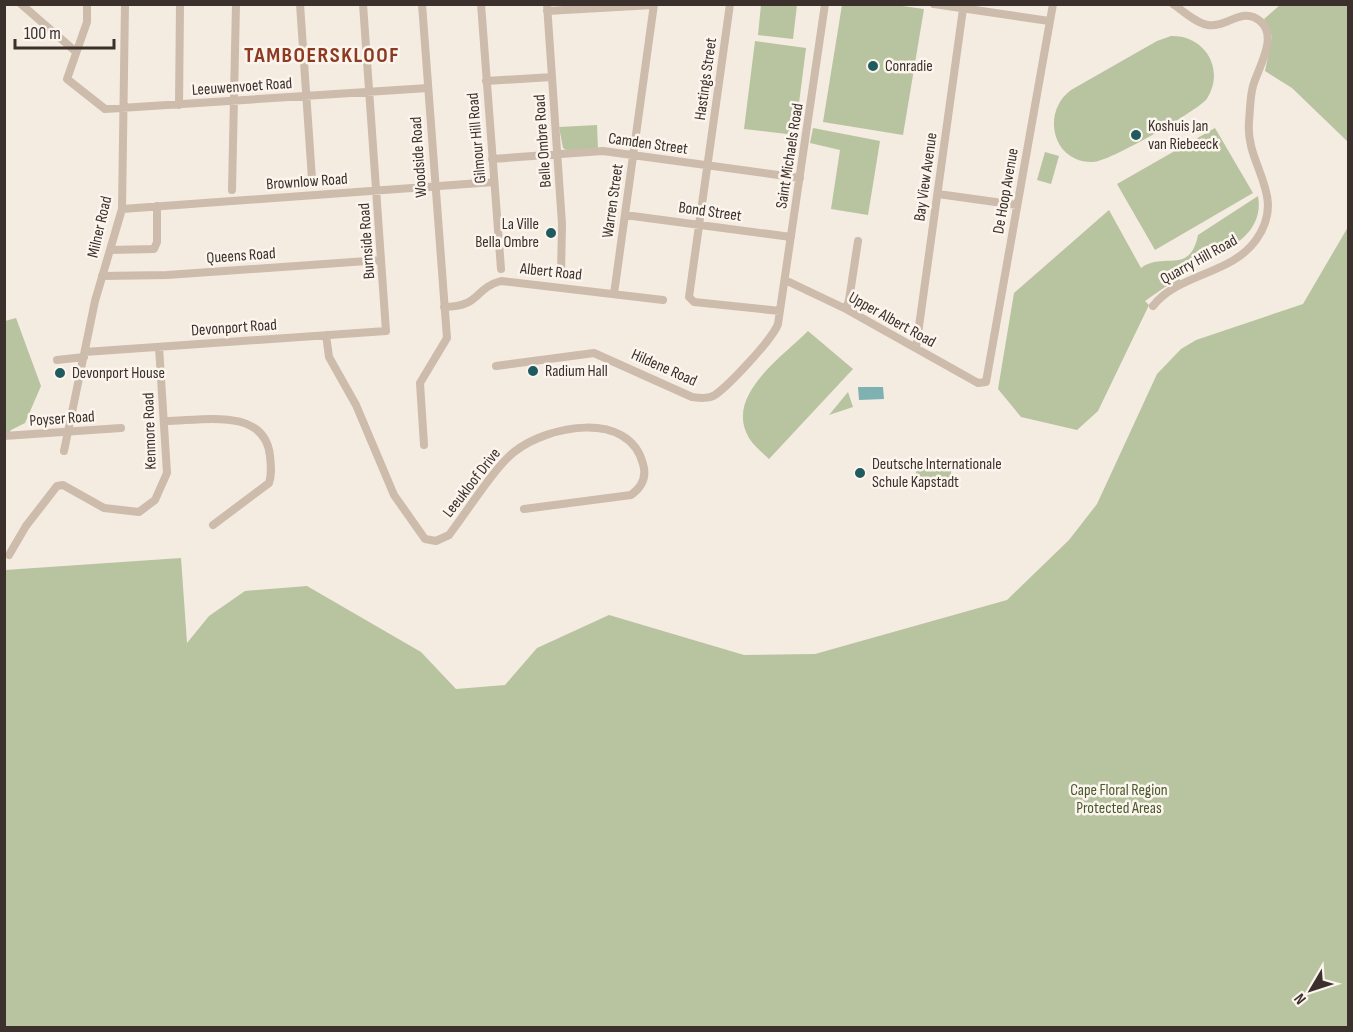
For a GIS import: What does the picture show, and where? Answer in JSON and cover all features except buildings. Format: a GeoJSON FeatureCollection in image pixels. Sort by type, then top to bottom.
{"type":"FeatureCollection","features":[{"type":"Feature","properties":{"kind":"street"},"geometry":{"type":"LineString","coordinates":[[21,4],[75,51],[87,22],[87,4]]}},
{"type":"Feature","properties":{"kind":"street","name":"Milner Road"},"geometry":{"type":"LineString","coordinates":[[64,451],[102,276],[122,209],[125,4]]}},
{"type":"Feature","properties":{"kind":"street"},"geometry":{"type":"LineString","coordinates":[[179,105],[180,4]]}},
{"type":"Feature","properties":{"kind":"street"},"geometry":{"type":"LineString","coordinates":[[232,190],[236,4]]}},
{"type":"Feature","properties":{"kind":"street"},"geometry":{"type":"LineString","coordinates":[[300,4],[312,179]]}},
{"type":"Feature","properties":{"kind":"street","name":"Burnside Road"},"geometry":{"type":"LineString","coordinates":[[363,4],[386,331]]}},
{"type":"Feature","properties":{"kind":"street","name":"Woodside Road"},"geometry":{"type":"LineString","coordinates":[[422,4],[447,342],[420,383],[424,445]]}},
{"type":"Feature","properties":{"kind":"street","name":"Gilmour Hill Road"},"geometry":{"type":"LineString","coordinates":[[481,4],[501,269]]}},
{"type":"Feature","properties":{"kind":"street","name":"Hastings Street"},"geometry":{"type":"LineString","coordinates":[[730,4],[699,224],[691,300],[780,311]]}},
{"type":"Feature","properties":{"kind":"street","name":"Saint Michaels Road"},"geometry":{"type":"LineString","coordinates":[[780,311],[825,4]]}},
{"type":"Feature","properties":{"kind":"street"},"geometry":{"type":"LineString","coordinates":[[934,4],[1049,21]]}},
{"type":"Feature","properties":{"kind":"street","name":"De Hoop Avenue"},"geometry":{"type":"LineString","coordinates":[[986,382],[1053,4]]}},
{"type":"Feature","properties":{"kind":"street","name":"Quarry Hill Road"},"geometry":{"type":"LineString","coordinates":[[1153,306],[1167,291],[1245,252],[1260,233],[1268,210],[1266,185],[1248,134],[1253,86],[1267,44],[1266,28],[1259,20],[1246,16],[1212,26],[1173,4]]}},
{"type":"Feature","properties":{"kind":"street"},"geometry":{"type":"LineString","coordinates":[[547,8],[654,5]]}},
{"type":"Feature","properties":{"kind":"street","name":"Warren Street"},"geometry":{"type":"LineString","coordinates":[[614,294],[654,5]]}},
{"type":"Feature","properties":{"kind":"street","name":"Belle Ombre Road"},"geometry":{"type":"LineString","coordinates":[[547,8],[559,154],[562,224],[561,275]]}},
{"type":"Feature","properties":{"kind":"street","name":"Bay View Avenue"},"geometry":{"type":"LineString","coordinates":[[916,348],[963,9]]}},
{"type":"Feature","properties":{"kind":"street","name":"Leeuwenvoet Road"},"geometry":{"type":"LineString","coordinates":[[75,51],[67,79],[102,108],[428,88]]}},
{"type":"Feature","properties":{"kind":"street"},"geometry":{"type":"LineString","coordinates":[[486,81],[552,77]]}},
{"type":"Feature","properties":{"kind":"street","name":"Camden Street"},"geometry":{"type":"LineString","coordinates":[[492,159],[603,151],[800,178]]}},
{"type":"Feature","properties":{"kind":"street","name":"Brownlow Road"},"geometry":{"type":"LineString","coordinates":[[122,209],[494,182]]}},
{"type":"Feature","properties":{"kind":"street"},"geometry":{"type":"LineString","coordinates":[[938,194],[1017,205]]}},
{"type":"Feature","properties":{"kind":"street"},"geometry":{"type":"LineString","coordinates":[[110,250],[154,249],[157,242],[157,206]]}},
{"type":"Feature","properties":{"kind":"street","name":"Bond Street"},"geometry":{"type":"LineString","coordinates":[[625,215],[791,237]]}},
{"type":"Feature","properties":{"kind":"street"},"geometry":{"type":"LineString","coordinates":[[846,309],[858,241]]}},
{"type":"Feature","properties":{"kind":"street","name":"Queens Road"},"geometry":{"type":"LineString","coordinates":[[102,276],[381,260]]}},
{"type":"Feature","properties":{"kind":"street","name":"Upper Albert Road"},"geometry":{"type":"LineString","coordinates":[[784,280],[846,309],[978,383],[986,382]]}},
{"type":"Feature","properties":{"kind":"street","name":"Albert Road"},"geometry":{"type":"LineString","coordinates":[[444,307],[467,305],[490,285],[501,281],[663,300]]}},
{"type":"Feature","properties":{"kind":"street","name":"Hildene Road"},"geometry":{"type":"LineString","coordinates":[[496,366],[594,353],[692,397],[708,398],[715,394],[773,334],[780,311]]}},
{"type":"Feature","properties":{"kind":"street","name":"Devonport Road"},"geometry":{"type":"LineString","coordinates":[[57,360],[159,347],[386,331]]}},
{"type":"Feature","properties":{"kind":"street","name":"Leeukloof Drive"},"geometry":{"type":"LineString","coordinates":[[326,335],[329,357],[357,405],[390,488],[418,533],[428,540],[436,542],[449,535],[509,456],[539,438],[561,431],[590,428],[622,434],[638,449],[644,468],[644,478],[638,489],[631,495],[524,509]]}},
{"type":"Feature","properties":{"kind":"street","name":"Kenmore Road"},"geometry":{"type":"LineString","coordinates":[[9,555],[26,526],[57,486],[63,485],[107,509],[135,512],[150,506],[166,473],[165,421],[159,347]]}},
{"type":"Feature","properties":{"kind":"street"},"geometry":{"type":"LineString","coordinates":[[165,421],[242,421],[254,427],[267,443],[272,468],[269,483],[213,525]]}},
{"type":"Feature","properties":{"kind":"street","name":"Poyser Road"},"geometry":{"type":"LineString","coordinates":[[4,436],[121,428]]}},
{"type":"Feature","properties":{"kind":"green space"},"geometry":{"type":"Polygon","coordinates":[[[761,5],[797,5],[793,39],[758,35],[761,5]]]}},
{"type":"Feature","properties":{"kind":"green space","name":"Conradie"},"geometry":{"type":"Polygon","coordinates":[[[842,5],[895,5],[924,9],[903,135],[823,122],[842,5]]]}},
{"type":"Feature","properties":{"kind":"green space"},"geometry":{"type":"Polygon","coordinates":[[[1280,5],[1348,5],[1348,142],[1292,88],[1265,71],[1272,37],[1264,19],[1280,5]]]}},
{"type":"Feature","properties":{"kind":"green space"},"geometry":{"type":"Polygon","coordinates":[[[1171,36],[1183,37],[1194,42],[1203,48],[1209,57],[1214,78],[1212,89],[1206,100],[1151,136],[1102,160],[1093,162],[1079,160],[1068,154],[1055,135],[1056,111],[1062,99],[1071,90],[1157,41],[1171,36]]]}},
{"type":"Feature","properties":{"kind":"green space"},"geometry":{"type":"Polygon","coordinates":[[[755,41],[806,48],[795,135],[744,129],[755,41]]]}},
{"type":"Feature","properties":{"kind":"green space"},"geometry":{"type":"Polygon","coordinates":[[[597,125],[598,150],[566,150],[563,148],[559,127],[597,125]]]}},
{"type":"Feature","properties":{"kind":"green space"},"geometry":{"type":"Polygon","coordinates":[[[813,128],[880,141],[868,215],[831,209],[840,150],[810,143],[813,128]]]}},
{"type":"Feature","properties":{"kind":"green space"},"geometry":{"type":"Polygon","coordinates":[[[1215,128],[1253,193],[1155,250],[1117,184],[1215,128]]]}},
{"type":"Feature","properties":{"kind":"green space"},"geometry":{"type":"Polygon","coordinates":[[[1045,152],[1059,156],[1051,184],[1037,180],[1045,152]]]}},
{"type":"Feature","properties":{"kind":"green space"},"geometry":{"type":"Polygon","coordinates":[[[1258,196],[1258,212],[1245,236],[1233,246],[1177,271],[1180,281],[1165,287],[1145,301],[1149,305],[1098,411],[1077,430],[1021,417],[998,389],[1014,293],[1109,210],[1141,268],[1149,263],[1182,259],[1189,255],[1198,235],[1258,196]]]}},
{"type":"Feature","properties":{"kind":"green space","name":"Cape Floral Region Protected Areas"},"geometry":{"type":"Polygon","coordinates":[[[1348,227],[1348,1027],[5,1027],[5,570],[181,558],[187,643],[209,616],[245,591],[307,586],[421,652],[456,689],[505,685],[537,648],[609,615],[744,655],[815,654],[1007,600],[1069,540],[1097,504],[1157,374],[1181,349],[1196,340],[1303,304],[1348,227]]]}},
{"type":"Feature","properties":{"kind":"green space"},"geometry":{"type":"Polygon","coordinates":[[[16,318],[41,386],[25,423],[11,430],[5,439],[5,321],[16,318]]]}},
{"type":"Feature","properties":{"kind":"green space"},"geometry":{"type":"Polygon","coordinates":[[[808,331],[853,369],[769,459],[749,438],[743,422],[744,407],[759,378],[808,331]]]}},
{"type":"Feature","properties":{"kind":"green space"},"geometry":{"type":"Polygon","coordinates":[[[848,392],[853,407],[829,415],[848,392]]]}},
{"type":"Feature","properties":{"kind":"green space"},"geometry":{"type":"Polygon","coordinates":[[[916,467],[951,469],[951,485],[916,484],[916,467]]]}},
{"type":"Feature","properties":{"kind":"water"},"geometry":{"type":"Polygon","coordinates":[[[858,387],[883,387],[884,399],[859,400],[858,387]]]}},
{"type":"Feature","properties":{"kind":"place","name":"Conradie"},"geometry":{"type":"Point","coordinates":[873,66]}},
{"type":"Feature","properties":{"kind":"place","name":"Koshuis Jan van Riebeeck"},"geometry":{"type":"Point","coordinates":[1136,135]}},
{"type":"Feature","properties":{"kind":"place","name":"La Ville Bella Ombre"},"geometry":{"type":"Point","coordinates":[551,233]}},
{"type":"Feature","properties":{"kind":"place","name":"Radium Hall"},"geometry":{"type":"Point","coordinates":[533,371]}},
{"type":"Feature","properties":{"kind":"place","name":"Devonport House"},"geometry":{"type":"Point","coordinates":[60,373]}},
{"type":"Feature","properties":{"kind":"place","name":"Deutsche Internationale Schule Kapstadt"},"geometry":{"type":"Point","coordinates":[860,473]}},
{"type":"Feature","properties":{"kind":"district","name":"TAMBOERSKLOOF"},"geometry":{"type":"Point","coordinates":[322,55]}}]}
